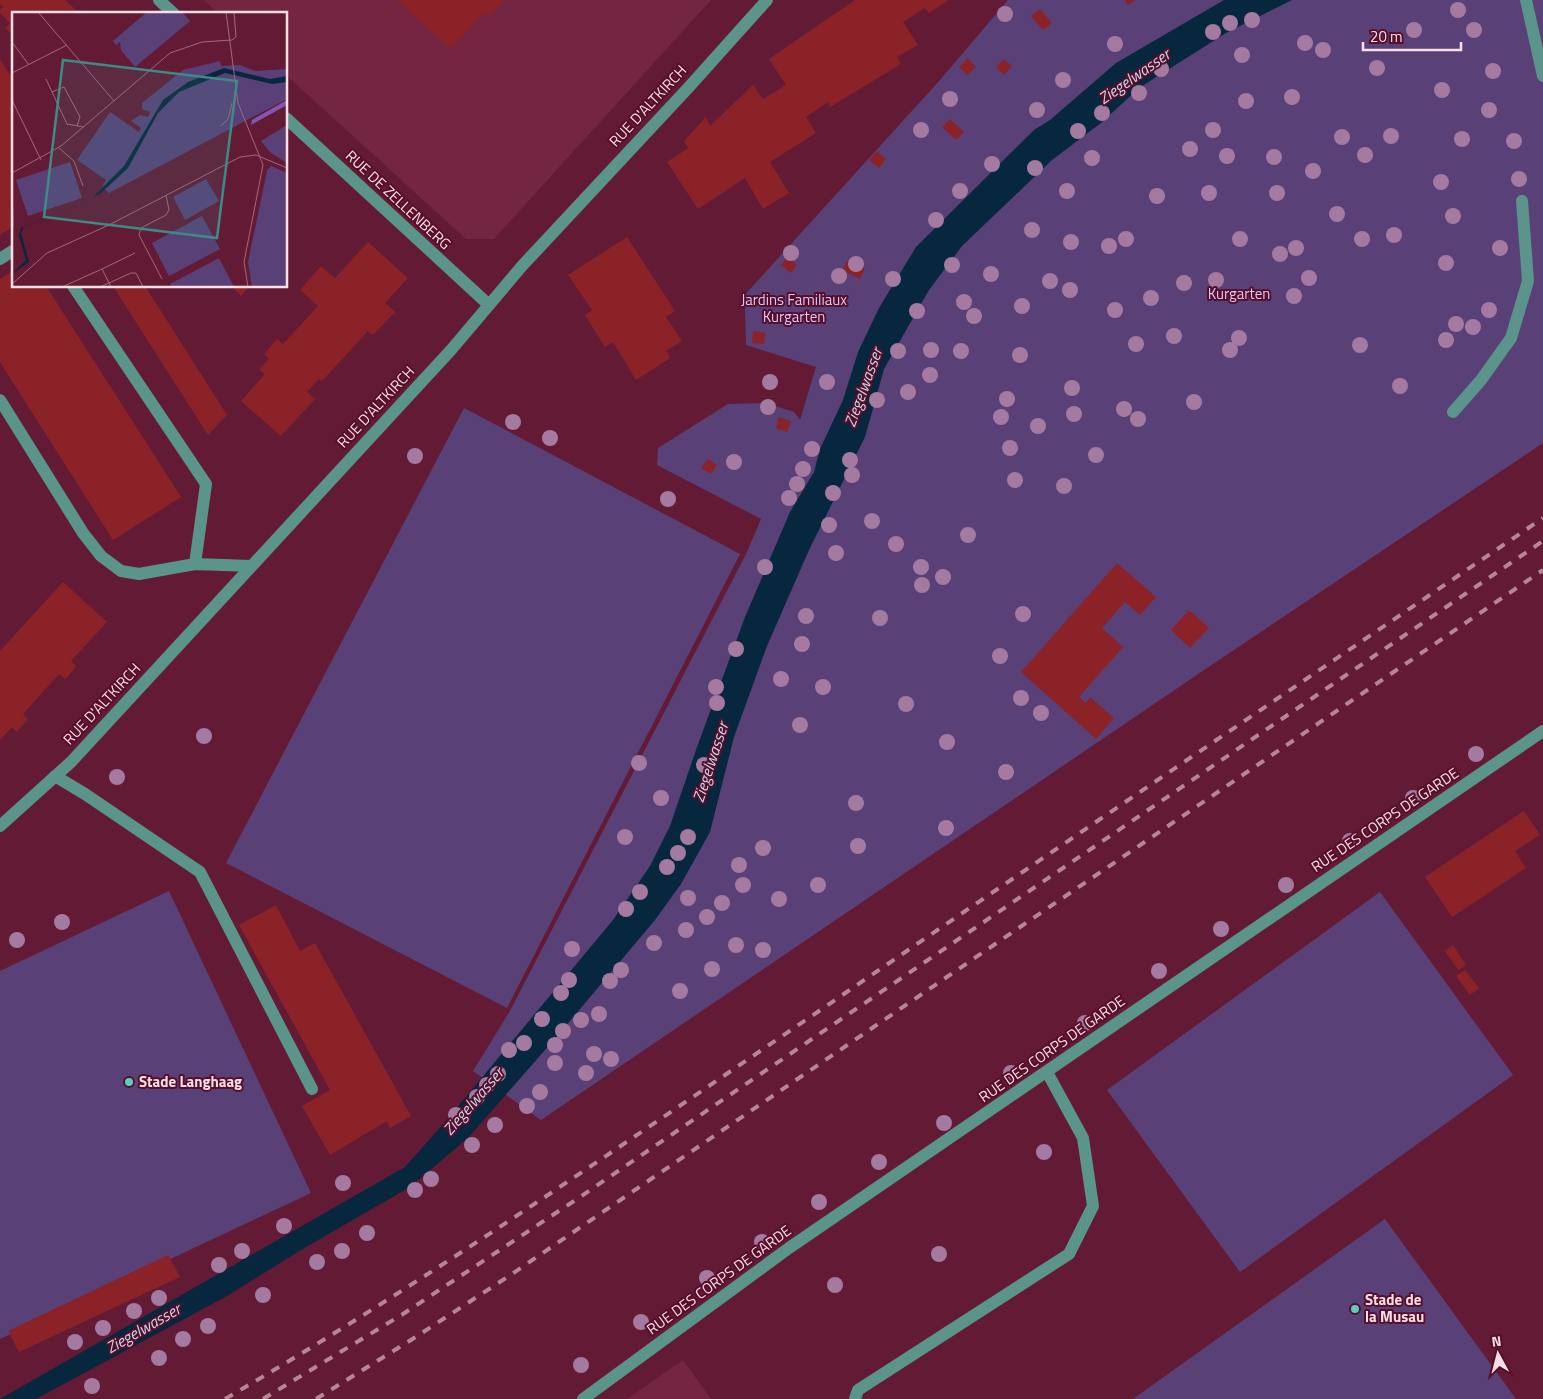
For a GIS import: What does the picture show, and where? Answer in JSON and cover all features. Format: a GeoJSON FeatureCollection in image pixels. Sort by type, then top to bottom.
{"type":"FeatureCollection","features":[{"type":"Feature","properties":{"kind":"street"},"geometry":{"type":"LineString","coordinates":[[159,0],[172,12]]}},
{"type":"Feature","properties":{"kind":"street","name":"RUE D'ALTKIRCH"},"geometry":{"type":"LineString","coordinates":[[0,826],[71,762],[451,350],[522,266],[689,87],[767,0]]}},
{"type":"Feature","properties":{"kind":"street"},"geometry":{"type":"LineString","coordinates":[[1526,0],[1543,76]]}},
{"type":"Feature","properties":{"kind":"street","name":"RUE DE ZELLENBERG"},"geometry":{"type":"LineString","coordinates":[[288,120],[489,305]]}},
{"type":"Feature","properties":{"kind":"street"},"geometry":{"type":"LineString","coordinates":[[1453,412],[1481,380],[1511,338],[1528,281],[1522,201]]}},
{"type":"Feature","properties":{"kind":"street"},"geometry":{"type":"LineString","coordinates":[[0,259],[12,251]]}},
{"type":"Feature","properties":{"kind":"street"},"geometry":{"type":"LineString","coordinates":[[74,288],[206,484],[195,564]]}},
{"type":"Feature","properties":{"kind":"street"},"geometry":{"type":"LineString","coordinates":[[0,400],[70,512],[101,556],[121,571],[139,574],[195,564],[251,566]]}},
{"type":"Feature","properties":{"kind":"street","name":"RUE DES CORPS DE GARDE"},"geometry":{"type":"LineString","coordinates":[[583,1399],[789,1248],[1543,731]]}},
{"type":"Feature","properties":{"kind":"street"},"geometry":{"type":"LineString","coordinates":[[55,776],[85,794],[200,872],[312,1089]]}},
{"type":"Feature","properties":{"kind":"street"},"geometry":{"type":"LineString","coordinates":[[855,1399],[858,1390],[1069,1254],[1093,1206],[1083,1138],[1047,1072]]}},
{"type":"Feature","properties":{"kind":"shaded area"},"geometry":{"type":"Polygon","coordinates":[[[204,0],[711,0],[494,239],[466,239],[288,77],[288,12],[217,12],[204,0]]]}},
{"type":"Feature","properties":{"kind":"shaded area"},"geometry":{"type":"Polygon","coordinates":[[[683,1360],[711,1399],[627,1399],[683,1360]]]}},
{"type":"Feature","properties":{"kind":"green space","name":"Kurgarten"},"geometry":{"type":"Polygon","coordinates":[[[1008,0],[1543,0],[1543,443],[1207,668],[541,1120],[473,1071],[510,1011],[746,554],[761,519],[657,465],[658,448],[728,404],[766,403],[794,412],[800,420],[816,367],[746,345],[745,307],[741,299],[940,80],[1008,0]]]}},
{"type":"Feature","properties":{"kind":"green space"},"geometry":{"type":"Polygon","coordinates":[[[464,408],[740,554],[507,1008],[226,863],[464,408]]]}},
{"type":"Feature","properties":{"kind":"green space","name":"Stade Langhaag"},"geometry":{"type":"Polygon","coordinates":[[[169,891],[311,1193],[0,1339],[0,971],[169,891]]]}},
{"type":"Feature","properties":{"kind":"green space"},"geometry":{"type":"Polygon","coordinates":[[[1380,892],[1513,1075],[1240,1272],[1107,1090],[1380,892]]]}},
{"type":"Feature","properties":{"kind":"green space","name":"Stade de la Musau"},"geometry":{"type":"Polygon","coordinates":[[[1385,1219],[1516,1399],[1133,1399],[1385,1219]]]}},
{"type":"Feature","properties":{"kind":"water","name":"Ziegelwasser"},"geometry":{"type":"Polygon","coordinates":[[[1224,0],[1292,0],[1226,33],[1139,88],[1101,123],[1052,160],[962,246],[929,290],[884,369],[865,437],[809,550],[767,646],[734,737],[710,832],[681,884],[655,920],[559,1034],[468,1138],[410,1187],[306,1247],[227,1296],[36,1399],[0,1399],[405,1167],[445,1122],[613,920],[650,866],[670,826],[745,617],[790,512],[814,472],[820,449],[843,400],[858,352],[879,308],[916,247],[1034,130],[1050,120],[1116,63],[1224,0]]]}},
{"type":"Feature","properties":{"kind":"building"},"geometry":{"type":"Polygon","coordinates":[[[0,0],[65,0],[78,12],[12,12],[12,34],[5,28],[10,23],[0,13],[3,7],[0,4],[0,0]]]}},
{"type":"Feature","properties":{"kind":"building"},"geometry":{"type":"Polygon","coordinates":[[[396,0],[504,0],[489,17],[485,12],[451,49],[396,0]]]}},
{"type":"Feature","properties":{"kind":"building"},"geometry":{"type":"Polygon","coordinates":[[[855,0],[949,0],[929,13],[925,8],[903,22],[918,45],[897,57],[901,64],[830,107],[828,102],[806,117],[816,133],[770,162],[789,193],[763,209],[745,178],[698,209],[667,162],[688,148],[684,141],[706,117],[710,126],[753,85],[763,99],[786,85],[769,59],[855,0]]]}},
{"type":"Feature","properties":{"kind":"building"},"geometry":{"type":"Polygon","coordinates":[[[1125,0],[1136,0],[1128,5],[1125,0]]]}},
{"type":"Feature","properties":{"kind":"building"},"geometry":{"type":"Polygon","coordinates":[[[1040,9],[1052,23],[1043,30],[1031,16],[1040,9]]]}},
{"type":"Feature","properties":{"kind":"building"},"geometry":{"type":"Polygon","coordinates":[[[968,58],[976,67],[967,75],[959,67],[968,58]]]}},
{"type":"Feature","properties":{"kind":"building"},"geometry":{"type":"Polygon","coordinates":[[[0,59],[12,78],[12,227],[0,235],[0,59]]]}},
{"type":"Feature","properties":{"kind":"building"},"geometry":{"type":"Polygon","coordinates":[[[1004,59],[1012,66],[1004,75],[996,67],[1004,59]]]}},
{"type":"Feature","properties":{"kind":"building"},"geometry":{"type":"Polygon","coordinates":[[[950,119],[964,132],[956,140],[942,127],[950,119]]]}},
{"type":"Feature","properties":{"kind":"building"},"geometry":{"type":"Polygon","coordinates":[[[877,151],[886,159],[879,168],[869,160],[877,151]]]}},
{"type":"Feature","properties":{"kind":"building"},"geometry":{"type":"Polygon","coordinates":[[[627,237],[675,311],[666,317],[682,341],[666,351],[670,358],[636,380],[613,342],[605,347],[585,315],[592,310],[568,275],[627,237]]]}},
{"type":"Feature","properties":{"kind":"building"},"geometry":{"type":"Polygon","coordinates":[[[368,242],[408,278],[385,303],[395,312],[373,335],[368,331],[322,381],[319,379],[307,392],[315,399],[281,436],[241,401],[265,374],[259,370],[269,359],[264,354],[277,339],[283,344],[318,306],[300,290],[321,266],[335,278],[368,242]]]}},
{"type":"Feature","properties":{"kind":"building"},"geometry":{"type":"Polygon","coordinates":[[[788,257],[797,265],[791,273],[781,265],[788,257]]]}},
{"type":"Feature","properties":{"kind":"building"},"geometry":{"type":"Polygon","coordinates":[[[848,260],[865,268],[860,279],[842,270],[848,260]]]}},
{"type":"Feature","properties":{"kind":"building"},"geometry":{"type":"Polygon","coordinates":[[[12,271],[12,288],[47,288],[181,497],[113,540],[0,362],[0,279],[12,271]]]}},
{"type":"Feature","properties":{"kind":"building"},"geometry":{"type":"Polygon","coordinates":[[[114,288],[146,288],[227,415],[208,435],[114,288]]]}},
{"type":"Feature","properties":{"kind":"building"},"geometry":{"type":"Polygon","coordinates":[[[233,288],[248,288],[241,296],[233,288]]]}},
{"type":"Feature","properties":{"kind":"building"},"geometry":{"type":"Polygon","coordinates":[[[753,331],[765,333],[764,344],[752,343],[753,331]]]}},
{"type":"Feature","properties":{"kind":"building"},"geometry":{"type":"Polygon","coordinates":[[[779,417],[791,421],[787,432],[776,428],[779,417]]]}},
{"type":"Feature","properties":{"kind":"building"},"geometry":{"type":"Polygon","coordinates":[[[708,459],[717,465],[711,474],[701,468],[708,459]]]}},
{"type":"Feature","properties":{"kind":"building"},"geometry":{"type":"Polygon","coordinates":[[[1117,563],[1156,597],[1140,615],[1125,602],[1102,628],[1123,647],[1079,697],[1086,703],[1090,697],[1114,718],[1096,739],[1021,672],[1117,563]]]}},
{"type":"Feature","properties":{"kind":"building"},"geometry":{"type":"Polygon","coordinates":[[[63,582],[107,622],[71,661],[76,666],[70,674],[65,679],[59,674],[23,714],[28,719],[17,732],[12,727],[0,740],[0,651],[63,582]]]}},
{"type":"Feature","properties":{"kind":"building"},"geometry":{"type":"Polygon","coordinates":[[[1189,610],[1209,628],[1190,648],[1171,630],[1189,610]]]}},
{"type":"Feature","properties":{"kind":"building"},"geometry":{"type":"Polygon","coordinates":[[[1524,811],[1540,835],[1515,851],[1526,868],[1452,917],[1425,877],[1524,811]]]}},
{"type":"Feature","properties":{"kind":"building"},"geometry":{"type":"Polygon","coordinates":[[[276,905],[300,951],[315,943],[411,1116],[390,1128],[387,1121],[330,1155],[302,1106],[330,1090],[239,925],[276,905]]]}},
{"type":"Feature","properties":{"kind":"building"},"geometry":{"type":"Polygon","coordinates":[[[1453,945],[1466,965],[1458,970],[1445,951],[1453,945]]]}},
{"type":"Feature","properties":{"kind":"building"},"geometry":{"type":"Polygon","coordinates":[[[1465,970],[1479,988],[1470,995],[1456,976],[1465,970]]]}},
{"type":"Feature","properties":{"kind":"building"},"geometry":{"type":"Polygon","coordinates":[[[168,1255],[180,1277],[19,1352],[8,1331],[168,1255]]]}},
{"type":"Feature","properties":{"kind":"railway"},"geometry":{"type":"LineString","coordinates":[[225,1399],[376,1307],[525,1210],[1543,518]]}},
{"type":"Feature","properties":{"kind":"railway"},"geometry":{"type":"LineString","coordinates":[[263,1399],[403,1314],[580,1197],[1543,541]]}},
{"type":"Feature","properties":{"kind":"railway"},"geometry":{"type":"LineString","coordinates":[[316,1399],[509,1276],[1543,570]]}},
{"type":"Feature","properties":{"kind":"place","name":"Stade Langhaag"},"geometry":{"type":"Point","coordinates":[129,1082]}},
{"type":"Feature","properties":{"kind":"place","name":"Stade de la Musau"},"geometry":{"type":"Point","coordinates":[1355,1309]}},
{"type":"Feature","properties":{"kind":"park label","name":"Jardins Familiaux Kurgarten"},"geometry":{"type":"Point","coordinates":[794,308]}}]}
